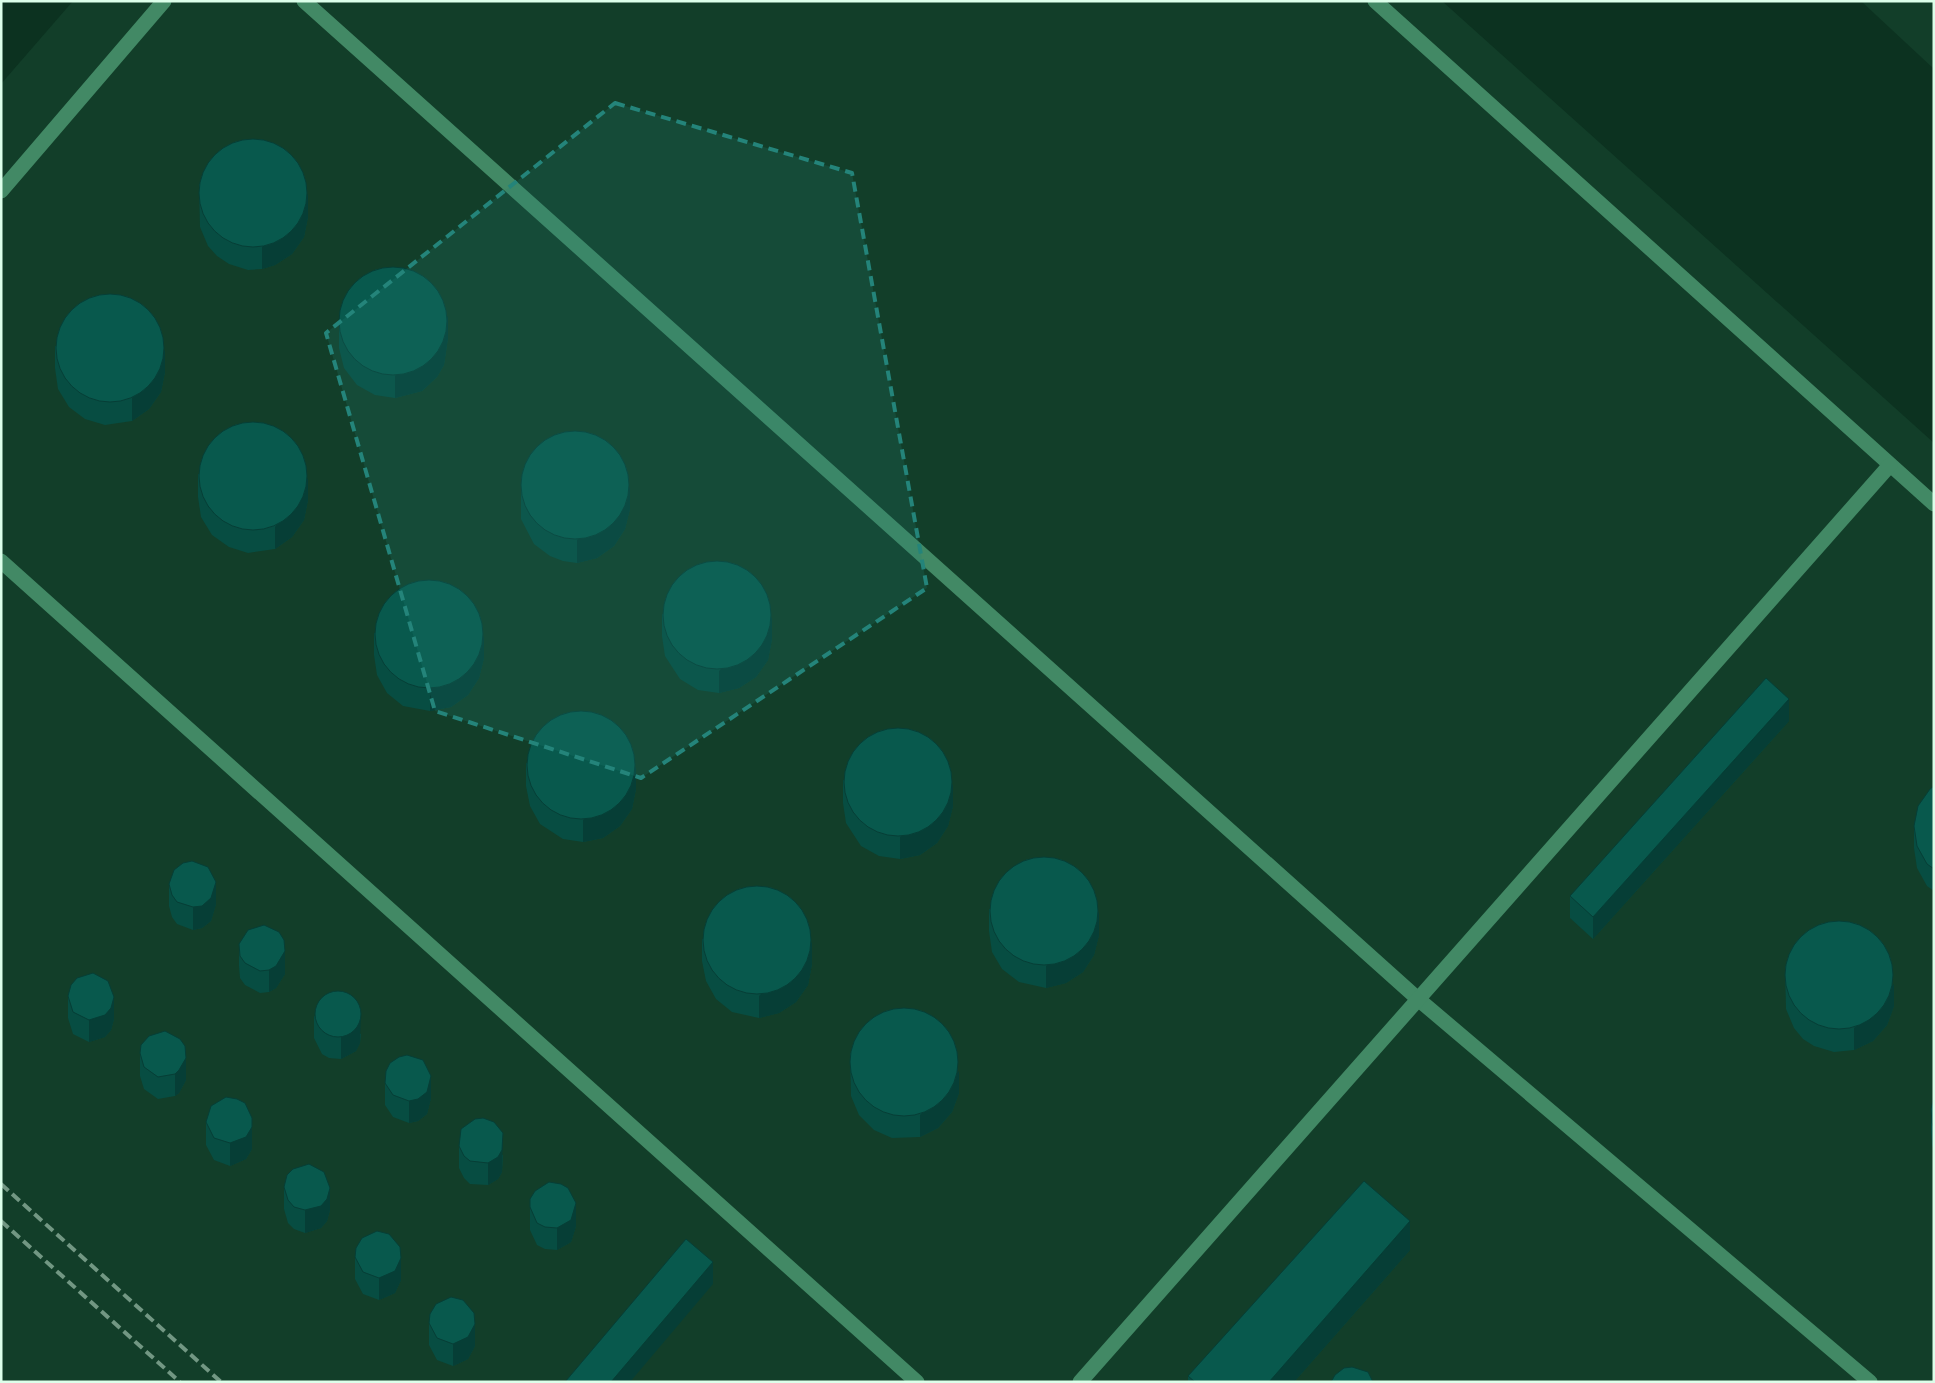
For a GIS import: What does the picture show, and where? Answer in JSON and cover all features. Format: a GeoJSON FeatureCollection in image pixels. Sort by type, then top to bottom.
{"type":"FeatureCollection","features":[{"type":"Feature","properties":{"kind":"lane"},"geometry":{"type":"LineString","coordinates":[[1,191],[164,1]]}},
{"type":"Feature","properties":{"kind":"lane"},"geometry":{"type":"LineString","coordinates":[[304,1],[1418,999],[1870,1382]]}},
{"type":"Feature","properties":{"kind":"lane"},"geometry":{"type":"LineString","coordinates":[[1375,1],[1934,504]]}},
{"type":"Feature","properties":{"kind":"lane"},"geometry":{"type":"LineString","coordinates":[[1080,1382],[1890,465]]}},
{"type":"Feature","properties":{"kind":"lane"},"geometry":{"type":"LineString","coordinates":[[1,561],[917,1382]]}},
{"type":"Feature","properties":{"kind":"highlighted area"},"geometry":{"type":"Polygon","coordinates":[[[615,103],[852,173],[927,588],[641,778],[435,711],[326,333],[615,103]]]}},
{"type":"Feature","properties":{"kind":"shaded area"},"geometry":{"type":"Polygon","coordinates":[[[73,1],[1442,1],[1934,443],[1934,1382],[1,1382],[1,84],[73,1]]]}},
{"type":"Feature","properties":{"kind":"shaded area"},"geometry":{"type":"Polygon","coordinates":[[[1861,1],[1934,1],[1934,69],[1861,1]]]}},
{"type":"Feature","properties":{"kind":"building"},"geometry":{"type":"Polygon","coordinates":[[[253,139],[274,143],[292,154],[303,172],[307,193],[303,214],[292,232],[274,243],[253,247],[232,243],[214,232],[203,214],[199,193],[203,172],[214,154],[232,143],[253,139]]]}},
{"type":"Feature","properties":{"kind":"building"},"geometry":{"type":"Polygon","coordinates":[[[393,267],[414,271],[431,283],[443,300],[447,321],[443,342],[431,359],[414,371],[393,375],[372,371],[355,359],[343,342],[339,321],[343,300],[355,283],[372,271],[393,267]]]}},
{"type":"Feature","properties":{"kind":"building"},"geometry":{"type":"Polygon","coordinates":[[[110,294],[131,298],[149,309],[160,327],[164,348],[160,369],[149,387],[131,398],[110,402],[89,398],[71,387],[60,369],[56,348],[60,327],[71,309],[89,298],[110,294]]]}},
{"type":"Feature","properties":{"kind":"building"},"geometry":{"type":"Polygon","coordinates":[[[253,422],[274,426],[291,438],[303,455],[307,476],[303,497],[291,514],[274,526],[253,530],[232,526],[215,514],[203,497],[199,476],[203,455],[215,438],[232,426],[253,422]]]}},
{"type":"Feature","properties":{"kind":"building"},"geometry":{"type":"Polygon","coordinates":[[[575,431],[596,435],[613,447],[625,464],[629,485],[625,506],[613,523],[596,535],[575,539],[554,535],[537,523],[525,506],[521,485],[525,464],[537,447],[554,435],[575,431]]]}},
{"type":"Feature","properties":{"kind":"building"},"geometry":{"type":"Polygon","coordinates":[[[717,561],[738,565],[755,577],[767,594],[771,615],[767,636],[755,653],[738,665],[717,669],[696,665],[679,653],[667,636],[663,615],[667,594],[679,577],[696,565],[717,561]]]}},
{"type":"Feature","properties":{"kind":"building"},"geometry":{"type":"Polygon","coordinates":[[[429,580],[450,584],[467,596],[479,613],[483,634],[479,655],[467,672],[450,684],[429,688],[408,684],[391,672],[379,655],[375,634],[379,613],[391,596],[408,584],[429,580]]]}},
{"type":"Feature","properties":{"kind":"building"},"geometry":{"type":"Polygon","coordinates":[[[1766,678],[1789,699],[1593,917],[1570,896],[1766,678]]]}},
{"type":"Feature","properties":{"kind":"building"},"geometry":{"type":"Polygon","coordinates":[[[581,711],[602,715],[619,727],[631,744],[635,765],[631,786],[619,803],[602,815],[581,819],[560,815],[543,803],[531,786],[527,765],[531,744],[543,727],[560,715],[581,711]]]}},
{"type":"Feature","properties":{"kind":"building"},"geometry":{"type":"Polygon","coordinates":[[[898,728],[919,732],[936,744],[948,761],[952,782],[948,803],[936,820],[919,832],[898,836],[877,832],[860,820],[848,803],[844,782],[848,761],[860,744],[877,732],[898,728]]]}},
{"type":"Feature","properties":{"kind":"building"},"geometry":{"type":"Polygon","coordinates":[[[1934,786],[1934,869],[1927,864],[1917,846],[1914,826],[1918,806],[1934,786]]]}},
{"type":"Feature","properties":{"kind":"building"},"geometry":{"type":"Polygon","coordinates":[[[1044,857],[1065,861],[1082,873],[1094,890],[1098,911],[1094,932],[1082,949],[1065,961],[1044,965],[1023,961],[1006,949],[994,932],[990,911],[994,890],[1006,873],[1023,861],[1044,857]]]}},
{"type":"Feature","properties":{"kind":"building"},"geometry":{"type":"Polygon","coordinates":[[[192,861],[208,867],[216,882],[211,898],[202,906],[193,907],[177,902],[172,895],[169,884],[174,870],[183,863],[192,861]]]}},
{"type":"Feature","properties":{"kind":"building"},"geometry":{"type":"Polygon","coordinates":[[[757,886],[778,890],[795,902],[807,919],[811,940],[807,961],[795,978],[778,990],[757,994],[736,990],[719,978],[707,961],[703,940],[707,919],[719,902],[736,890],[757,886]]]}},
{"type":"Feature","properties":{"kind":"building"},"geometry":{"type":"Polygon","coordinates":[[[1839,921],[1860,925],[1878,936],[1889,954],[1893,975],[1889,996],[1878,1014],[1860,1025],[1839,1029],[1818,1025],[1800,1014],[1789,996],[1785,975],[1789,954],[1800,936],[1818,925],[1839,921]]]}},
{"type":"Feature","properties":{"kind":"building"},"geometry":{"type":"Polygon","coordinates":[[[264,925],[279,932],[284,940],[285,951],[276,966],[269,970],[260,971],[245,963],[240,956],[239,944],[248,930],[264,925]]]}},
{"type":"Feature","properties":{"kind":"building"},"geometry":{"type":"Polygon","coordinates":[[[93,973],[108,981],[114,997],[111,1008],[105,1015],[89,1020],[73,1012],[68,996],[71,985],[77,978],[93,973]]]}},
{"type":"Feature","properties":{"kind":"building"},"geometry":{"type":"Polygon","coordinates":[[[338,991],[351,995],[357,1001],[361,1014],[357,1027],[351,1033],[338,1037],[325,1033],[319,1027],[315,1014],[319,1001],[325,995],[338,991]]]}},
{"type":"Feature","properties":{"kind":"building"},"geometry":{"type":"Polygon","coordinates":[[[904,1008],[925,1012],[942,1024],[954,1041],[958,1062],[954,1083],[942,1100],[925,1112],[904,1116],[883,1112],[866,1100],[854,1083],[850,1062],[854,1041],[866,1024],[883,1012],[904,1008]]]}},
{"type":"Feature","properties":{"kind":"building"},"geometry":{"type":"Polygon","coordinates":[[[165,1031],[180,1039],[185,1046],[186,1058],[175,1074],[158,1077],[144,1067],[140,1053],[141,1045],[149,1036],[165,1031]]]}},
{"type":"Feature","properties":{"kind":"building"},"geometry":{"type":"Polygon","coordinates":[[[407,1055],[423,1060],[431,1076],[427,1092],[418,1099],[409,1101],[393,1095],[385,1083],[386,1071],[390,1063],[399,1057],[407,1055]]]}},
{"type":"Feature","properties":{"kind":"building"},"geometry":{"type":"Polygon","coordinates":[[[1934,1096],[1934,1128],[1931,1109],[1934,1096]]]}},
{"type":"Feature","properties":{"kind":"building"},"geometry":{"type":"Polygon","coordinates":[[[226,1097],[245,1103],[252,1118],[252,1127],[246,1137],[230,1143],[214,1138],[206,1122],[211,1106],[226,1097]]]}},
{"type":"Feature","properties":{"kind":"building"},"geometry":{"type":"Polygon","coordinates":[[[483,1118],[494,1122],[503,1133],[502,1150],[498,1157],[488,1163],[470,1161],[464,1156],[459,1146],[461,1129],[475,1119],[483,1118]]]}},
{"type":"Feature","properties":{"kind":"building"},"geometry":{"type":"Polygon","coordinates":[[[309,1164],[324,1172],[330,1188],[327,1199],[321,1206],[305,1210],[294,1207],[288,1200],[284,1187],[287,1175],[293,1169],[309,1164]]]}},
{"type":"Feature","properties":{"kind":"building"},"geometry":{"type":"Polygon","coordinates":[[[1364,1181],[1410,1221],[1269,1382],[1195,1382],[1188,1376],[1364,1181]]]}},
{"type":"Feature","properties":{"kind":"building"},"geometry":{"type":"Polygon","coordinates":[[[549,1182],[561,1184],[568,1188],[576,1203],[571,1220],[557,1228],[545,1227],[537,1223],[530,1207],[530,1199],[535,1191],[549,1182]]]}},
{"type":"Feature","properties":{"kind":"building"},"geometry":{"type":"Polygon","coordinates":[[[377,1231],[389,1234],[400,1247],[401,1258],[395,1271],[379,1278],[363,1272],[355,1257],[356,1248],[362,1238],[377,1231]]]}},
{"type":"Feature","properties":{"kind":"building"},"geometry":{"type":"Polygon","coordinates":[[[686,1239],[713,1262],[611,1382],[565,1382],[686,1239]]]}},
{"type":"Feature","properties":{"kind":"building"},"geometry":{"type":"Polygon","coordinates":[[[451,1297],[463,1300],[474,1313],[475,1324],[468,1337],[453,1344],[437,1338],[429,1323],[430,1314],[436,1304],[451,1297]]]}},
{"type":"Feature","properties":{"kind":"building"},"geometry":{"type":"Polygon","coordinates":[[[1352,1367],[1368,1372],[1373,1382],[1331,1382],[1335,1375],[1344,1368],[1352,1367]]]}},
{"type":"Feature","properties":{"kind":"railway"},"geometry":{"type":"LineString","coordinates":[[1,1184],[221,1382]]}},
{"type":"Feature","properties":{"kind":"railway"},"geometry":{"type":"LineString","coordinates":[[1,1221],[180,1382]]}}]}
